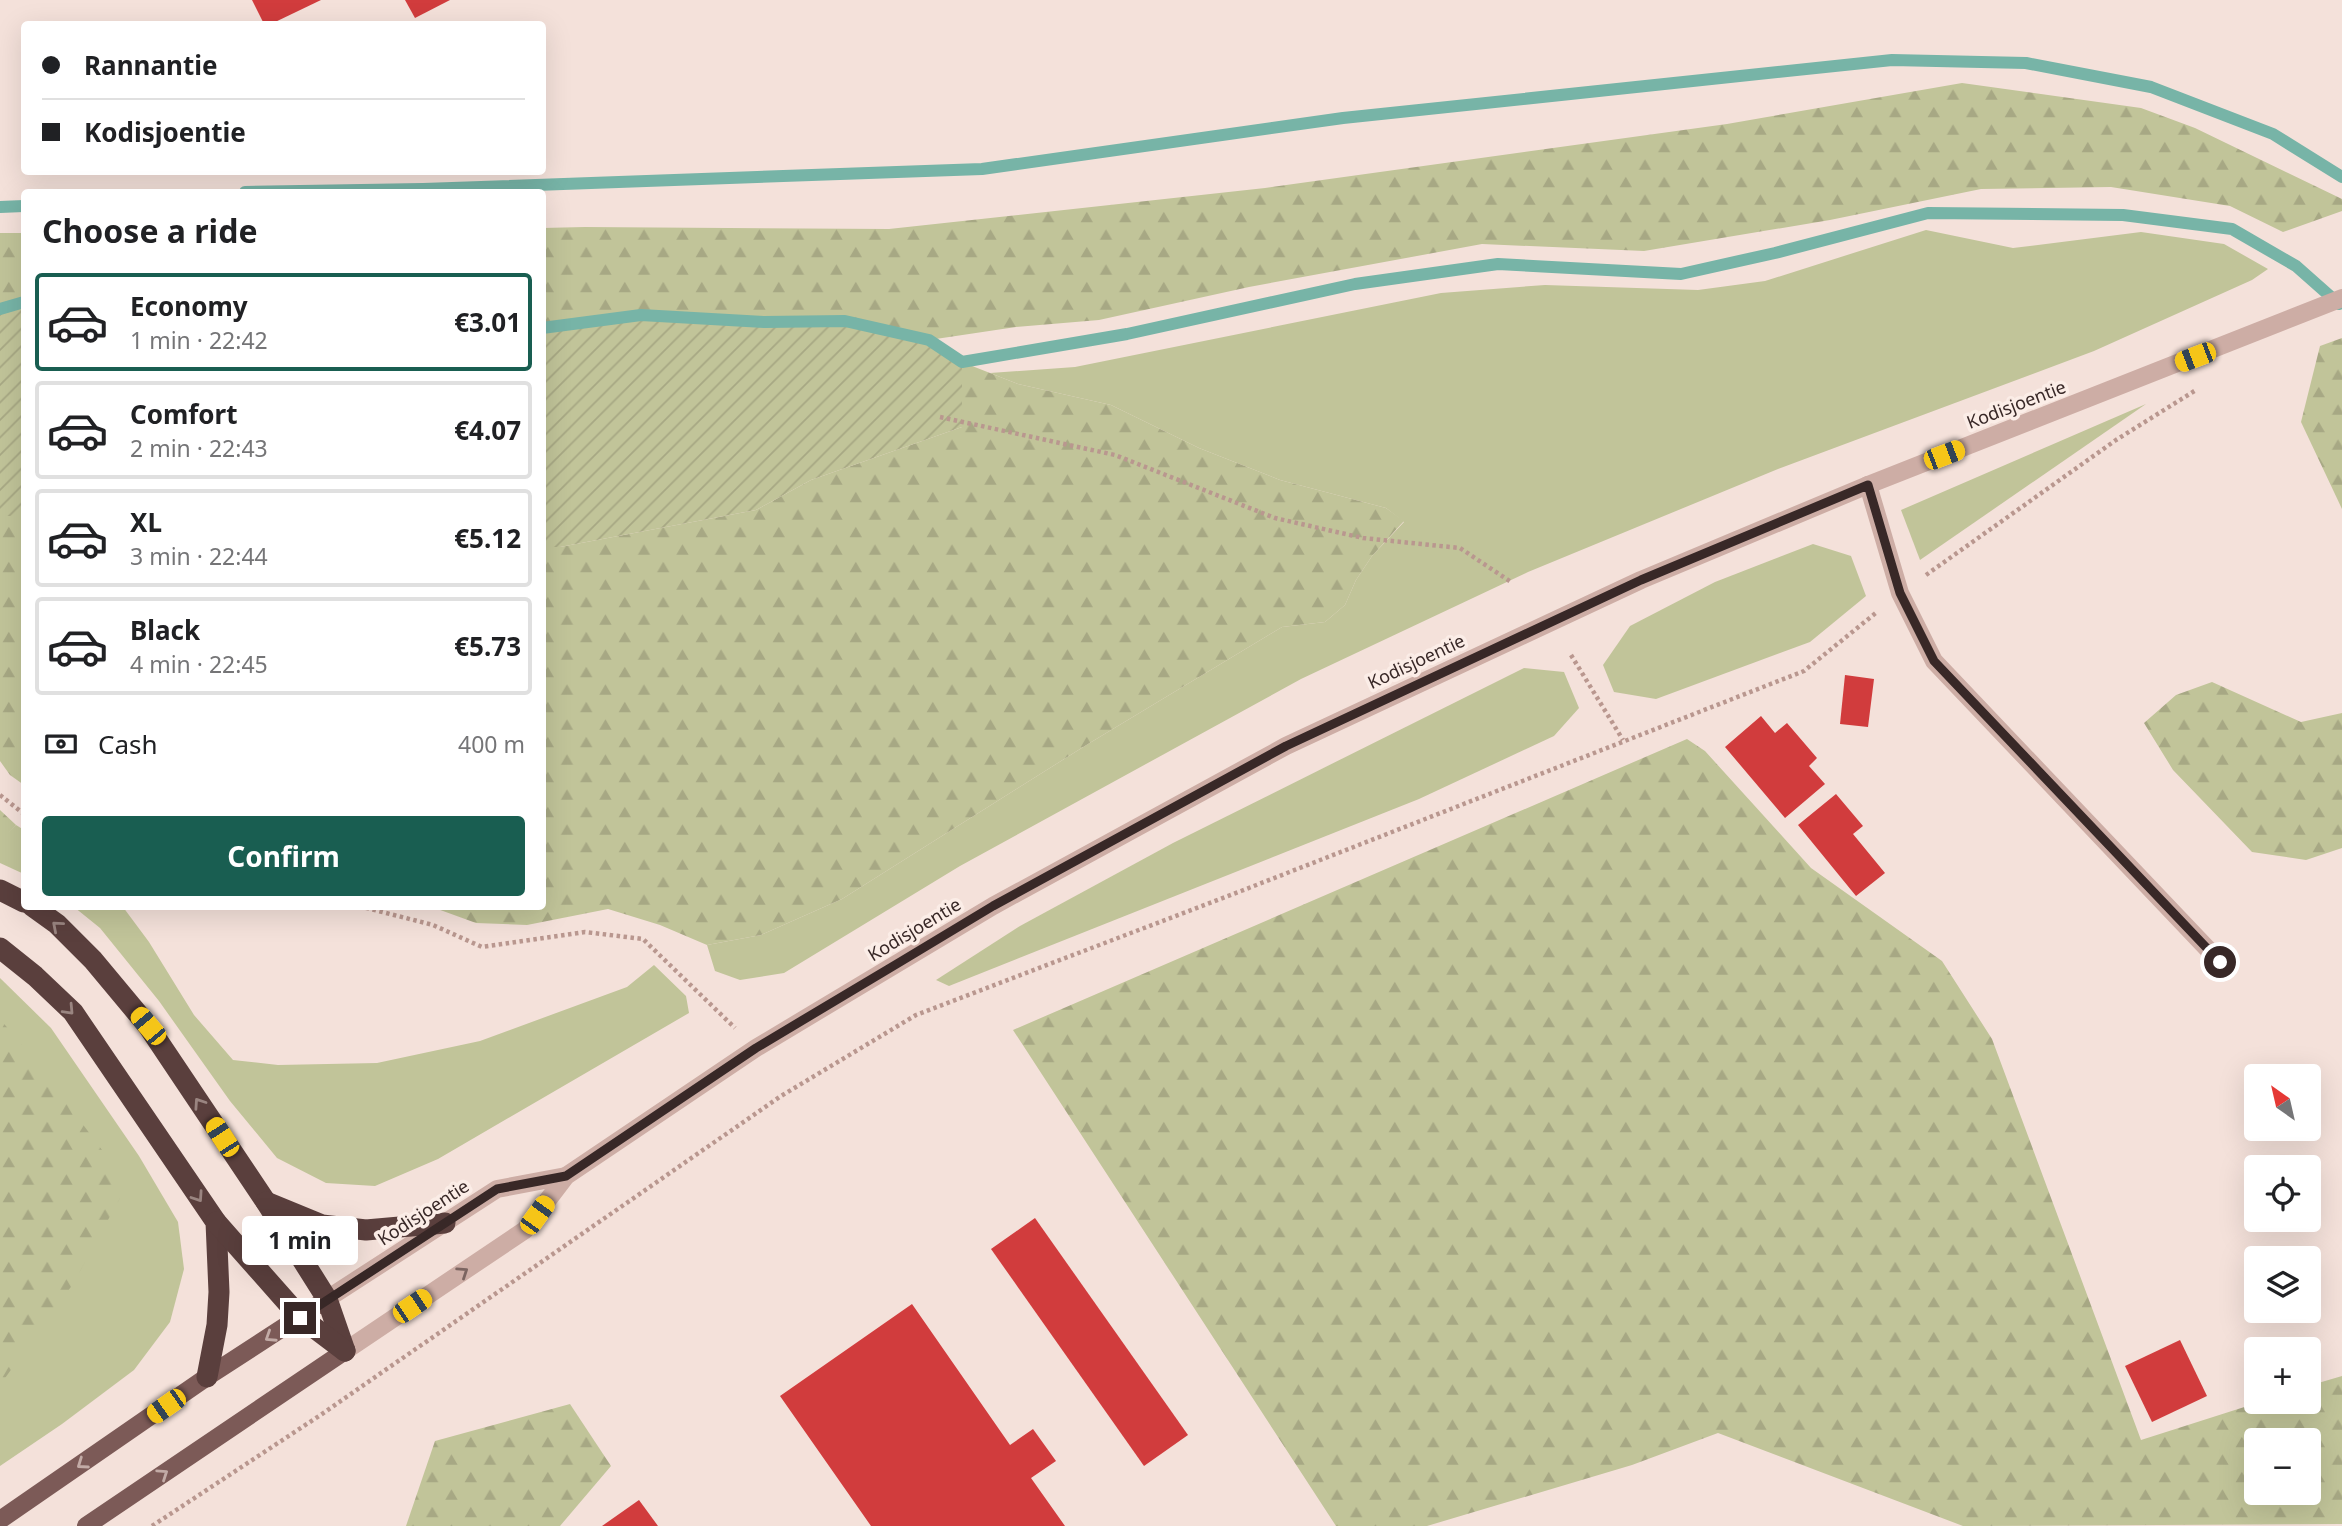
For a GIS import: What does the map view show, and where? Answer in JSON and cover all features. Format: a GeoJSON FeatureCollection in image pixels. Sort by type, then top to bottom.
{"type":"FeatureCollection","features":[{"type":"Feature","properties":{"kind":"highway"},"geometry":{"type":"LineString","coordinates":[[0,890],[21,900]]}},
{"type":"Feature","properties":{"kind":"highway"},"geometry":{"type":"LineString","coordinates":[[38,910],[57,924],[93,960],[148,1026],[266,1202],[327,1299],[345,1351]]}},
{"type":"Feature","properties":{"kind":"highway"},"geometry":{"type":"LineString","coordinates":[[0,948],[35,976],[73,1013],[216,1223],[300,1318],[345,1351]]}},
{"type":"Feature","properties":{"kind":"highway"},"geometry":{"type":"LineString","coordinates":[[266,1202],[322,1225],[366,1230],[444,1223]]}},
{"type":"Feature","properties":{"kind":"highway"},"geometry":{"type":"LineString","coordinates":[[207,1377],[218,1314],[216,1223]]}},
{"type":"Feature","properties":{"kind":"main road","name":"Kodisjoentie"},"geometry":{"type":"LineString","coordinates":[[0,1520],[207,1377],[327,1299]]}},
{"type":"Feature","properties":{"kind":"main road","name":"Kodisjoentie"},"geometry":{"type":"LineString","coordinates":[[86,1526],[345,1351]]}},
{"type":"Feature","properties":{"kind":"street","name":"Kodisjoentie"},"geometry":{"type":"LineString","coordinates":[[345,1351],[526,1230],[566,1176],[756,1048],[993,906],[1286,746],[1641,580],[1868,485],[2342,298]]}},
{"type":"Feature","properties":{"kind":"street"},"geometry":{"type":"LineString","coordinates":[[1868,485],[1900,593],[1934,661],[2220,962]]}},
{"type":"Feature","properties":{"kind":"street","name":"Kodisjoentie"},"geometry":{"type":"LineString","coordinates":[[327,1299],[497,1189],[566,1176]]}},
{"type":"Feature","properties":{"kind":"path"},"geometry":{"type":"LineString","coordinates":[[152,1526],[319,1416],[781,1096],[916,1015],[1317,862],[1804,671],[1900,593],[2116,440],[2205,384]]}},
{"type":"Feature","properties":{"kind":"path"},"geometry":{"type":"LineString","coordinates":[[940,417],[1115,455],[1275,518],[1363,538],[1460,548],[1511,582]]}},
{"type":"Feature","properties":{"kind":"path"},"geometry":{"type":"LineString","coordinates":[[1571,655],[1623,740]]}},
{"type":"Feature","properties":{"kind":"path"},"geometry":{"type":"LineString","coordinates":[[0,795],[21,812]]}},
{"type":"Feature","properties":{"kind":"path"},"geometry":{"type":"LineString","coordinates":[[375,910],[433,925],[482,947],[585,932],[643,939],[756,1048]]}},
{"type":"Feature","properties":{"kind":"green space"},"geometry":{"type":"Polygon","coordinates":[[[1962,83],[2141,108],[2195,128],[2342,199],[2342,211],[2283,232],[2230,206],[2111,187],[1981,189],[1830,220],[1644,251],[1482,244],[1249,287],[1099,320],[1016,327],[929,340],[845,321],[764,322],[641,315],[546,328],[546,228],[889,229],[1265,188],[1727,124],[1962,83]]]}},
{"type":"Feature","properties":{"kind":"green space"},"geometry":{"type":"Polygon","coordinates":[[[1926,230],[2013,248],[2141,232],[2224,244],[2268,269],[2252,280],[2094,351],[1778,469],[1528,572],[1301,679],[960,866],[784,973],[740,980],[715,971],[707,945],[761,935],[842,899],[1088,744],[1282,627],[1325,622],[1345,605],[1356,580],[1372,556],[1404,522],[1386,508],[1280,480],[1199,448],[1111,405],[1018,384],[990,373],[1075,367],[1441,293],[1545,285],[1698,290],[1765,281],[1926,230]]]}},
{"type":"Feature","properties":{"kind":"green space"},"geometry":{"type":"Polygon","coordinates":[[[0,233],[21,233],[21,303],[0,309],[0,233]]]}},
{"type":"Feature","properties":{"kind":"green space"},"geometry":{"type":"Polygon","coordinates":[[[21,303],[21,516],[0,516],[0,309],[21,303]]]}},
{"type":"Feature","properties":{"kind":"green space"},"geometry":{"type":"Polygon","coordinates":[[[641,315],[764,322],[845,321],[929,340],[962,362],[962,427],[811,480],[756,510],[560,547],[546,547],[546,328],[641,315]]]}},
{"type":"Feature","properties":{"kind":"green space"},"geometry":{"type":"Polygon","coordinates":[[[2342,338],[2342,509],[2301,422],[2320,346],[2342,338]]]}},
{"type":"Feature","properties":{"kind":"green space"},"geometry":{"type":"Polygon","coordinates":[[[962,362],[1018,384],[1111,405],[1199,448],[1280,480],[1386,508],[1404,521],[1372,556],[1356,580],[1345,605],[1325,622],[1282,627],[1088,744],[842,899],[761,935],[707,945],[660,925],[608,909],[527,925],[476,923],[440,910],[546,910],[546,547],[560,547],[756,510],[811,480],[962,427],[962,362]]]}},
{"type":"Feature","properties":{"kind":"green space"},"geometry":{"type":"Polygon","coordinates":[[[2146,404],[1920,560],[1901,510],[2146,404]]]}},
{"type":"Feature","properties":{"kind":"green space"},"geometry":{"type":"Polygon","coordinates":[[[0,516],[21,516],[21,783],[10,775],[0,761],[0,516]]]}},
{"type":"Feature","properties":{"kind":"green space"},"geometry":{"type":"Polygon","coordinates":[[[1813,544],[1851,556],[1866,596],[1810,642],[1656,699],[1614,692],[1603,665],[1630,626],[1715,582],[1813,544]]]}},
{"type":"Feature","properties":{"kind":"green space"},"geometry":{"type":"Polygon","coordinates":[[[1524,668],[1564,672],[1579,708],[1554,736],[1419,799],[949,986],[936,980],[1020,926],[1173,843],[1524,668]]]}},
{"type":"Feature","properties":{"kind":"green space"},"geometry":{"type":"Polygon","coordinates":[[[2212,682],[2301,722],[2342,713],[2342,848],[2306,860],[2252,852],[2173,770],[2144,723],[2176,695],[2212,682]]]}},
{"type":"Feature","properties":{"kind":"green space"},"geometry":{"type":"Polygon","coordinates":[[[1687,739],[1705,751],[1811,868],[1942,961],[1992,1039],[2141,1440],[2244,1407],[2244,1414],[2321,1414],[2321,1382],[2342,1376],[2342,1524],[1963,1526],[1718,1433],[1632,1465],[1427,1526],[1336,1526],[1013,1030],[1687,739]]]}},
{"type":"Feature","properties":{"kind":"green space"},"geometry":{"type":"Polygon","coordinates":[[[0,810],[16,825],[2,840],[0,840],[0,810]]]}},
{"type":"Feature","properties":{"kind":"green space"},"geometry":{"type":"Polygon","coordinates":[[[16,825],[21,828],[21,873],[0,863],[0,840],[16,825]]]}},
{"type":"Feature","properties":{"kind":"green space"},"geometry":{"type":"Polygon","coordinates":[[[78,910],[125,910],[149,942],[194,1015],[233,1060],[278,1065],[377,1063],[480,1041],[627,987],[654,965],[686,996],[689,1013],[438,1159],[375,1186],[326,1183],[277,1158],[230,1101],[159,1001],[100,928],[78,910]]]}},
{"type":"Feature","properties":{"kind":"green space"},"geometry":{"type":"Polygon","coordinates":[[[0,978],[51,1028],[139,1156],[178,1222],[184,1269],[170,1322],[134,1370],[0,1466],[0,978]]]}},
{"type":"Feature","properties":{"kind":"green space"},"geometry":{"type":"Polygon","coordinates":[[[0,1019],[37,1063],[108,1158],[120,1198],[73,1284],[0,1385],[0,1019]]]}},
{"type":"Feature","properties":{"kind":"green space"},"geometry":{"type":"Polygon","coordinates":[[[570,1404],[611,1466],[560,1526],[406,1526],[435,1441],[570,1404]]]}},
{"type":"Feature","properties":{"kind":"building"},"geometry":{"type":"Polygon","coordinates":[[[252,0],[321,0],[277,21],[262,21],[252,0]]]}},
{"type":"Feature","properties":{"kind":"building"},"geometry":{"type":"Polygon","coordinates":[[[405,0],[450,0],[415,18],[405,0]]]}},
{"type":"Feature","properties":{"kind":"building"},"geometry":{"type":"Polygon","coordinates":[[[1845,675],[1874,679],[1868,727],[1840,724],[1845,675]]]}},
{"type":"Feature","properties":{"kind":"building"},"geometry":{"type":"Polygon","coordinates":[[[1761,716],[1775,733],[1787,723],[1817,758],[1809,766],[1825,784],[1785,818],[1725,747],[1761,716]]]}},
{"type":"Feature","properties":{"kind":"building"},"geometry":{"type":"Polygon","coordinates":[[[1836,794],[1863,826],[1853,834],[1885,873],[1856,896],[1798,825],[1836,794]]]}},
{"type":"Feature","properties":{"kind":"building"},"geometry":{"type":"Polygon","coordinates":[[[1035,1218],[1188,1435],[1144,1466],[991,1249],[1035,1218]]]}},
{"type":"Feature","properties":{"kind":"building"},"geometry":{"type":"Polygon","coordinates":[[[912,1304],[1010,1445],[1033,1429],[1056,1461],[1031,1478],[1065,1526],[871,1526],[780,1396],[912,1304]]]}},
{"type":"Feature","properties":{"kind":"building"},"geometry":{"type":"Polygon","coordinates":[[[2180,1340],[2207,1396],[2152,1422],[2125,1366],[2180,1340]]]}},
{"type":"Feature","properties":{"kind":"building"},"geometry":{"type":"Polygon","coordinates":[[[639,1500],[658,1526],[602,1526],[639,1500]]]}},
{"type":"Feature","properties":{"kind":"waterway"},"geometry":{"type":"LineString","coordinates":[[423,189],[982,169],[1343,118],[1892,60],[2026,63],[2151,87],[2273,134],[2342,177]]}},
{"type":"Feature","properties":{"kind":"waterway"},"geometry":{"type":"LineString","coordinates":[[0,207],[21,206]]}},
{"type":"Feature","properties":{"kind":"waterway"},"geometry":{"type":"LineString","coordinates":[[546,327],[641,315],[764,322],[845,321],[929,340],[962,362],[1127,334],[1355,284],[1498,264],[1681,274],[1775,253],[1928,213],[2123,215],[2232,229],[2296,266],[2339,304]]}},
{"type":"Feature","properties":{"kind":"waterway"},"geometry":{"type":"LineString","coordinates":[[0,309],[21,303]]}},
{"type":"Feature","properties":{"kind":"route"},"geometry":{"type":"LineString","coordinates":[[300,1318],[497,1189],[566,1176],[756,1048],[993,906],[1286,746],[1641,580],[1868,485],[1900,593],[1934,661],[2220,962]]}}]}
